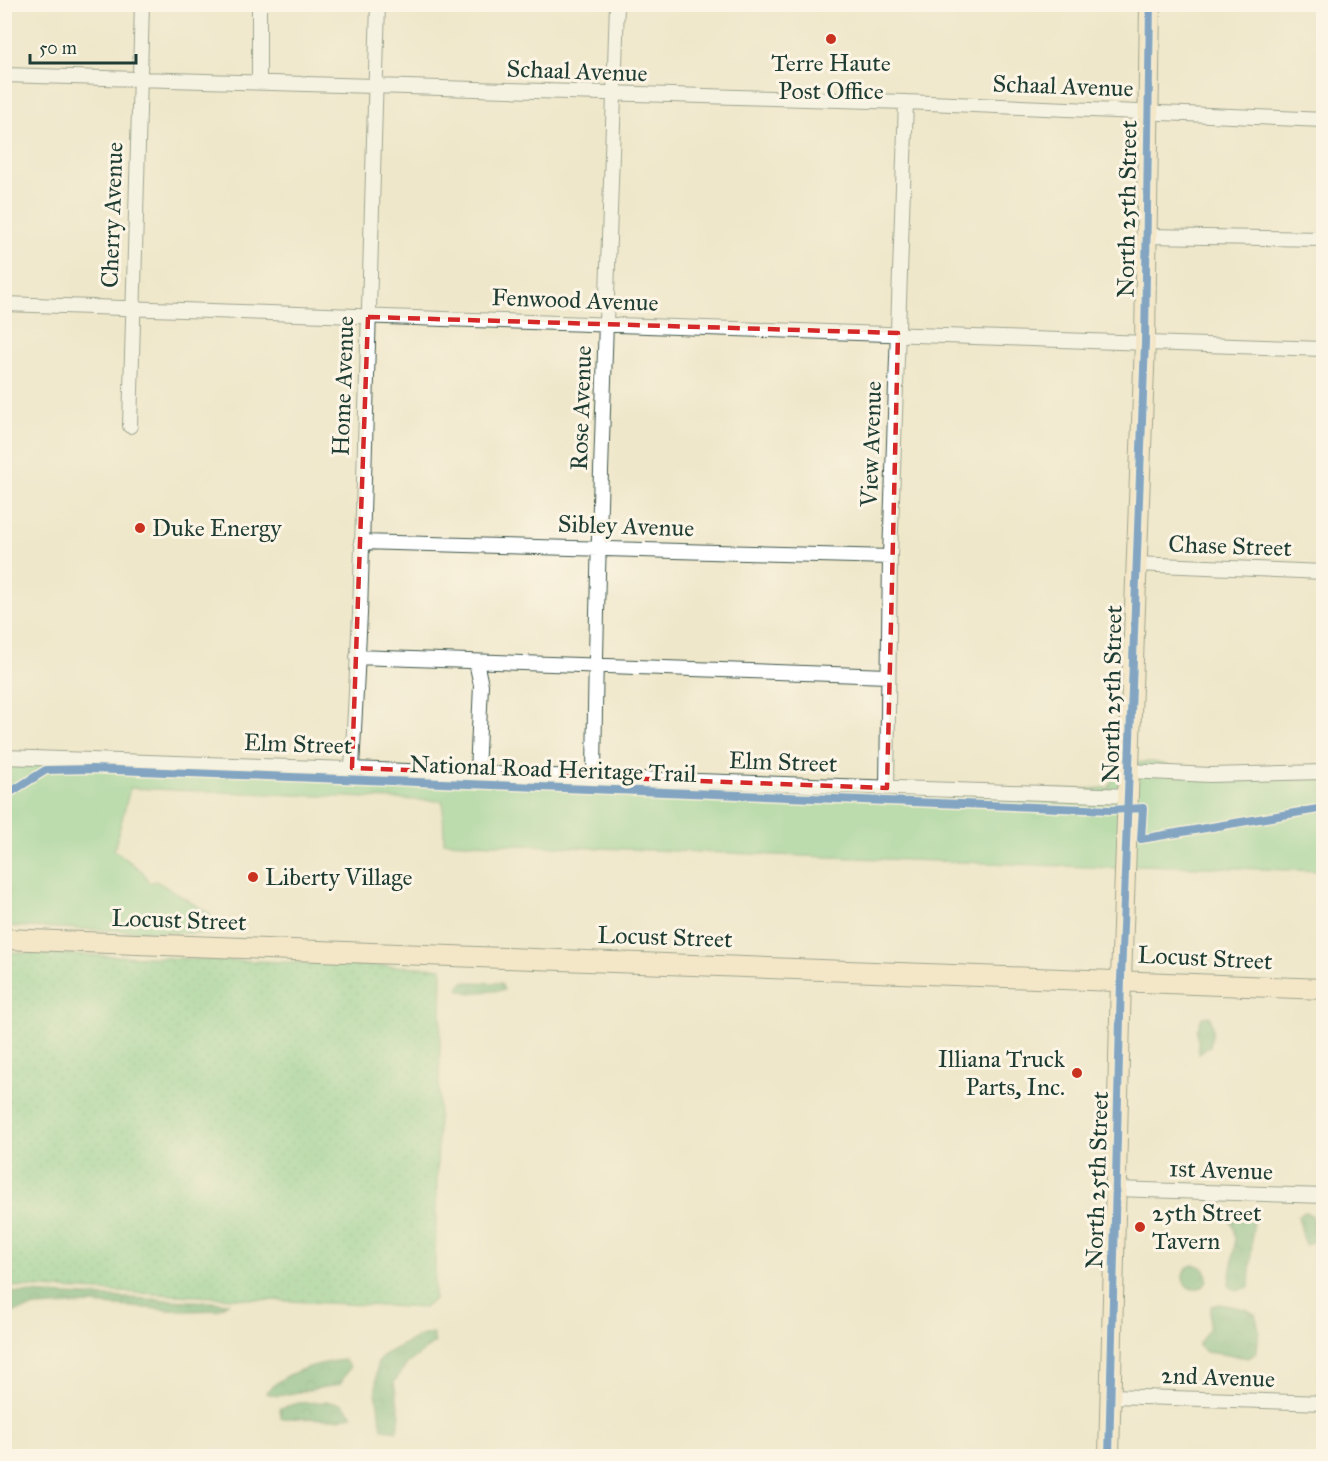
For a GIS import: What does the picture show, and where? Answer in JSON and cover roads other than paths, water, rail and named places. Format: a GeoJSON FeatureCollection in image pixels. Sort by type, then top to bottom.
{"type":"FeatureCollection","features":[{"type":"Feature","properties":{"kind":"street","name":"Cherry Avenue"},"geometry":{"type":"LineString","coordinates":[[130,426],[142,4]]}},
{"type":"Feature","properties":{"kind":"street"},"geometry":{"type":"LineString","coordinates":[[259,4],[259,81]]}},
{"type":"Feature","properties":{"kind":"street","name":"Home Avenue"},"geometry":{"type":"LineString","coordinates":[[352,768],[378,4]]}},
{"type":"Feature","properties":{"kind":"street","name":"Rose Avenue"},"geometry":{"type":"LineString","coordinates":[[594,777],[597,548],[617,4]]}},
{"type":"Feature","properties":{"kind":"street","name":"North 25th Street"},"geometry":{"type":"LineString","coordinates":[[1109,1456],[1121,979],[1145,342],[1150,4]]}},
{"type":"Feature","properties":{"kind":"street","name":"Schaal Avenue"},"geometry":{"type":"LineString","coordinates":[[4,75],[906,102],[1323,120]]}},
{"type":"Feature","properties":{"kind":"street","name":"View Avenue"},"geometry":{"type":"LineString","coordinates":[[887,788],[890,557],[906,102]]}},
{"type":"Feature","properties":{"kind":"street"},"geometry":{"type":"LineString","coordinates":[[1146,236],[1323,239]]}},
{"type":"Feature","properties":{"kind":"street","name":"Fenwood Avenue"},"geometry":{"type":"LineString","coordinates":[[4,304],[1323,349]]}},
{"type":"Feature","properties":{"kind":"street","name":"Sibley Avenue"},"geometry":{"type":"LineString","coordinates":[[361,542],[890,557]]}},
{"type":"Feature","properties":{"kind":"street","name":"Chase Street"},"geometry":{"type":"LineString","coordinates":[[1135,564],[1323,572]]}},
{"type":"Feature","properties":{"kind":"street"},"geometry":{"type":"LineString","coordinates":[[357,657],[888,676]]}},
{"type":"Feature","properties":{"kind":"street"},"geometry":{"type":"LineString","coordinates":[[476,662],[481,685],[477,773]]}},
{"type":"Feature","properties":{"kind":"street","name":"Elm Street"},"geometry":{"type":"LineString","coordinates":[[4,757],[1129,796]]}},
{"type":"Feature","properties":{"kind":"street"},"geometry":{"type":"LineString","coordinates":[[1130,771],[1210,775],[1323,772]]}},
{"type":"Feature","properties":{"kind":"street","name":"Locust Street"},"geometry":{"type":"LineString","coordinates":[[4,939],[1121,979],[1323,989]]}},
{"type":"Feature","properties":{"kind":"street","name":"1st Avenue"},"geometry":{"type":"LineString","coordinates":[[1116,1189],[1323,1196]]}},
{"type":"Feature","properties":{"kind":"street","name":"2nd Avenue"},"geometry":{"type":"LineString","coordinates":[[1111,1396],[1323,1403]]}},
{"type":"Feature","properties":{"kind":"place","name":"Terre Haute Post Office"},"geometry":{"type":"Point","coordinates":[831,39]}},
{"type":"Feature","properties":{"kind":"place","name":"Duke Energy"},"geometry":{"type":"Point","coordinates":[140,528]}},
{"type":"Feature","properties":{"kind":"place","name":"Liberty Village"},"geometry":{"type":"Point","coordinates":[253,877]}},
{"type":"Feature","properties":{"kind":"place","name":"Illiana Truck Parts, Inc."},"geometry":{"type":"Point","coordinates":[1077,1073]}},
{"type":"Feature","properties":{"kind":"place","name":"25th Street Tavern"},"geometry":{"type":"Point","coordinates":[1140,1227]}}]}
